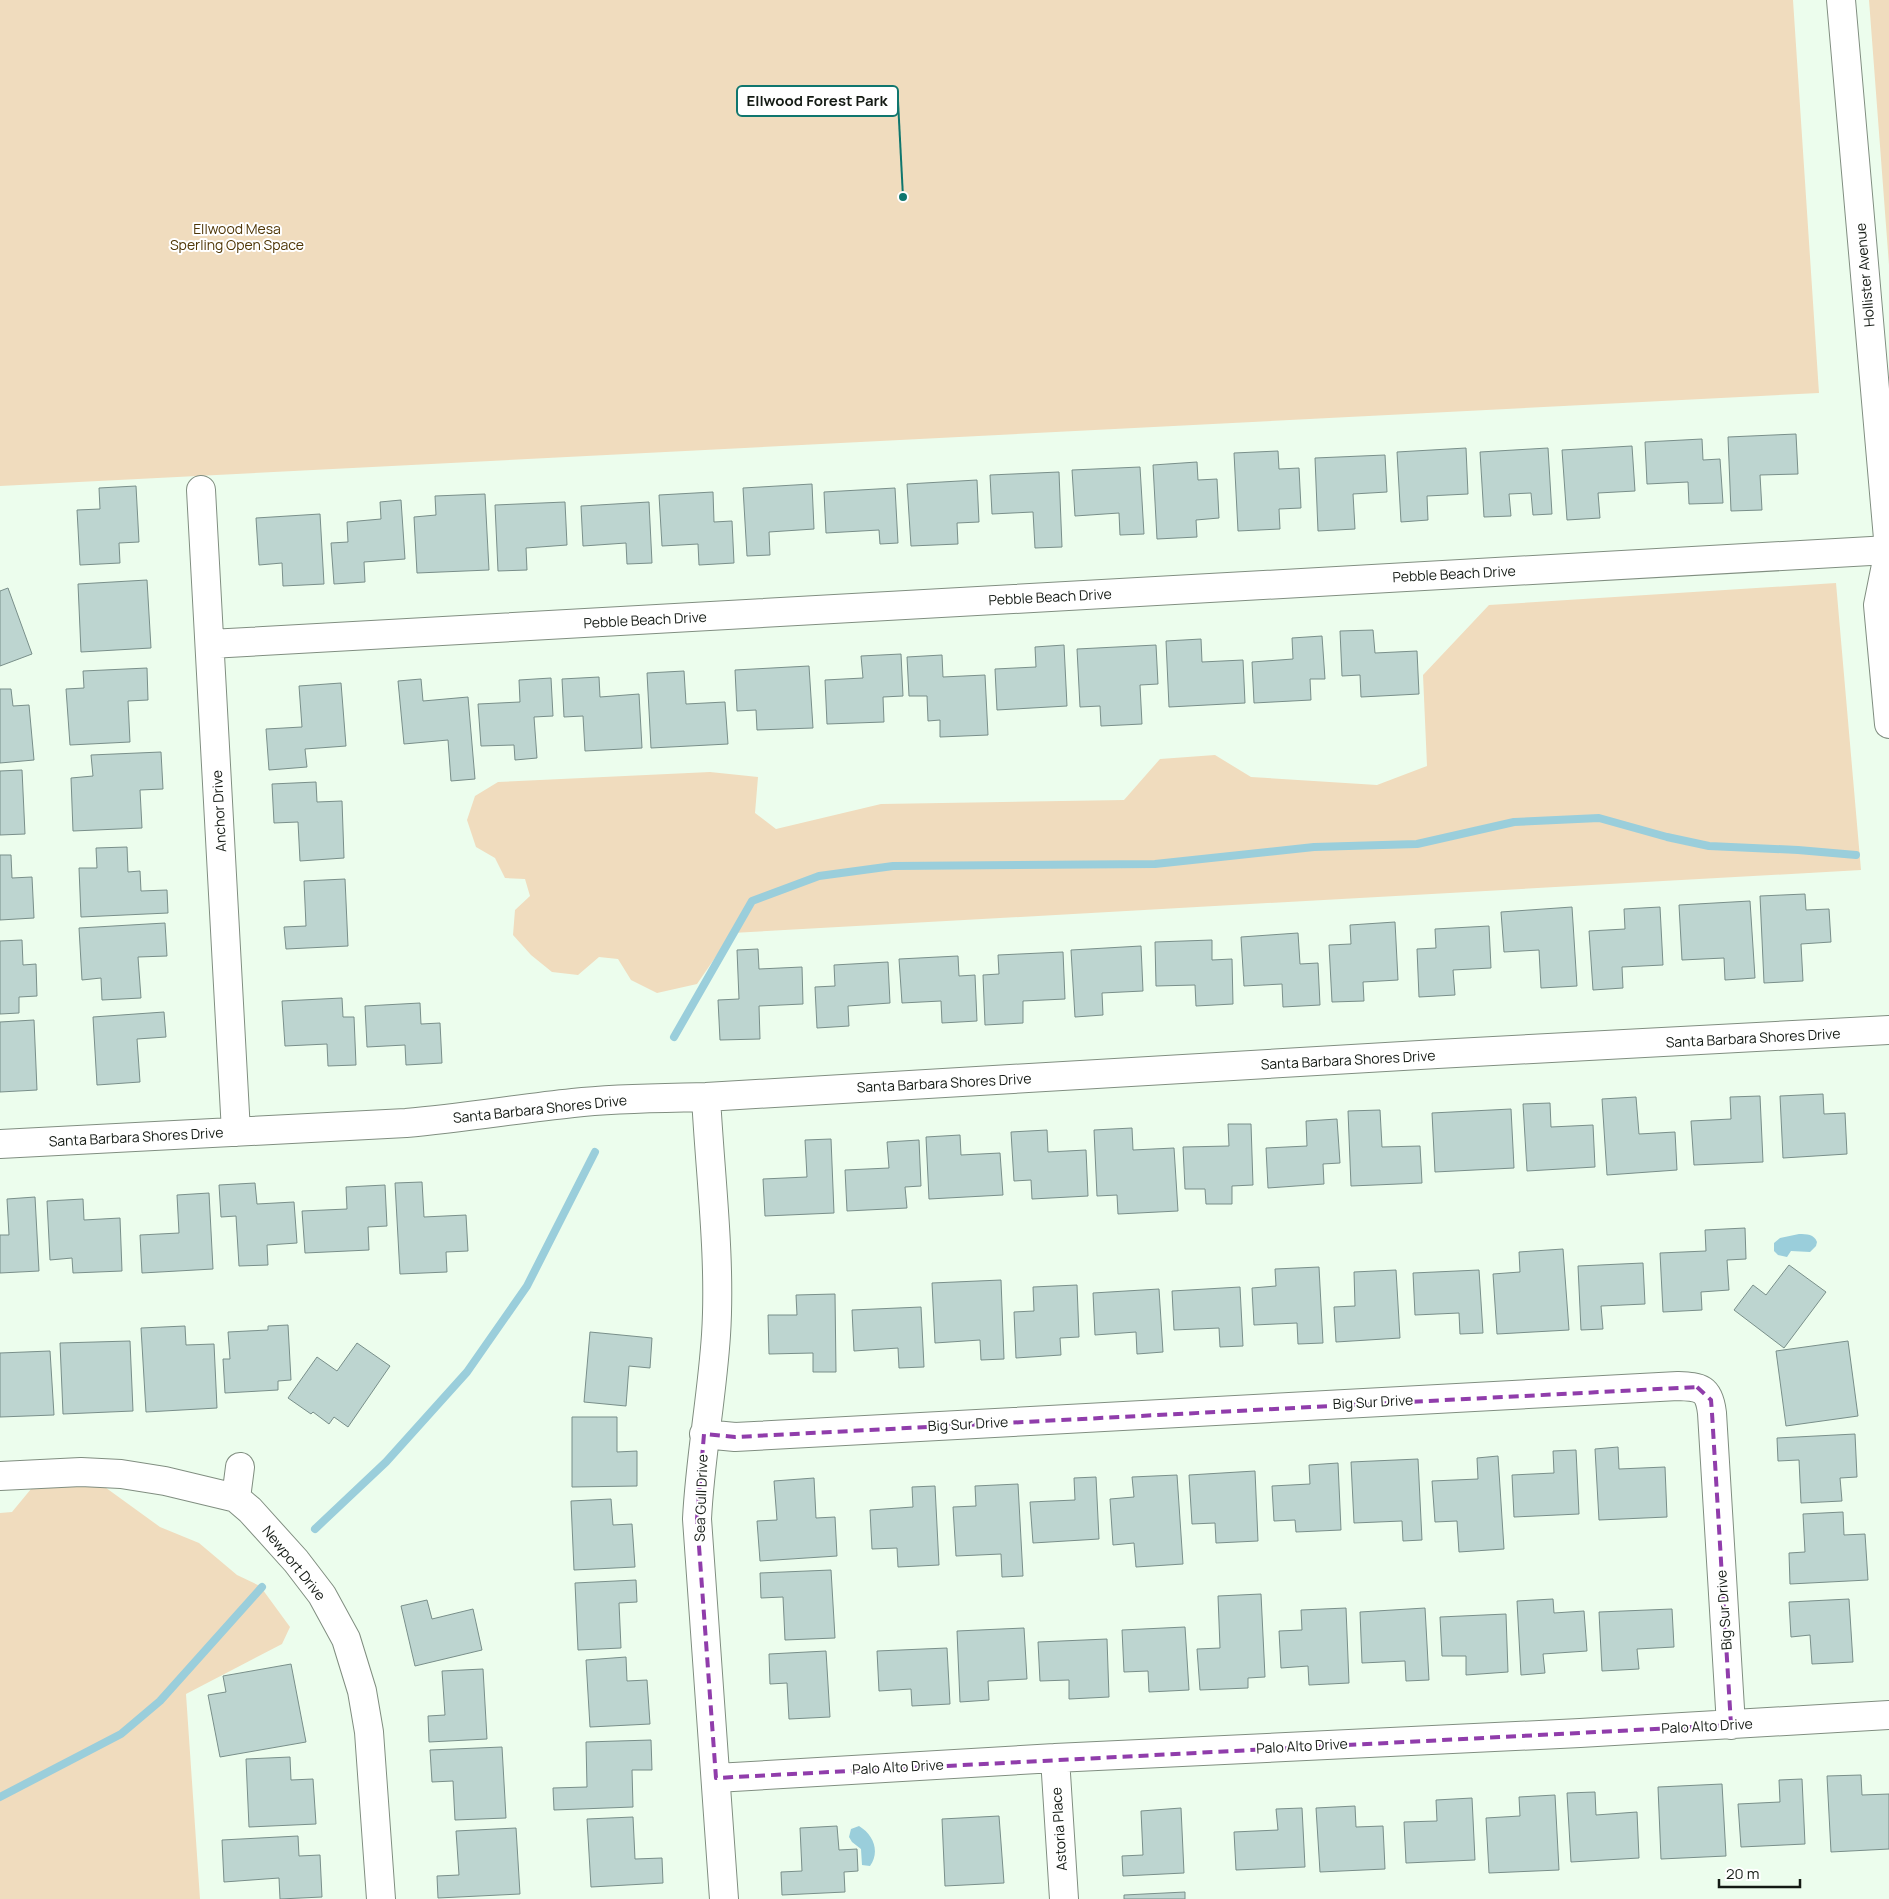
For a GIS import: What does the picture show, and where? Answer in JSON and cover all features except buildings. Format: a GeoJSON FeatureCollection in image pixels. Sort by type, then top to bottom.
{"type":"FeatureCollection","features":[{"type":"Feature","properties":{"kind":"street","name":"Hollister Avenue"},"geometry":{"type":"LineString","coordinates":[[1841,0],[1889,550],[1878,605],[1889,724]]}},
{"type":"Feature","properties":{"kind":"street","name":"Anchor Drive"},"geometry":{"type":"LineString","coordinates":[[201,490],[236,1132]]}},
{"type":"Feature","properties":{"kind":"street","name":"Pebble Beach Drive"},"geometry":{"type":"LineString","coordinates":[[210,644],[1889,550]]}},
{"type":"Feature","properties":{"kind":"street","name":"Santa Barbara Shores Drive"},"geometry":{"type":"LineString","coordinates":[[0,1144],[406,1123],[574,1103],[1889,1030]]}},
{"type":"Feature","properties":{"kind":"street","name":"Sea Gull Drive"},"geometry":{"type":"LineString","coordinates":[[706,1097],[717,1286],[716,1336],[699,1477],[698,1520],[724,1899]]}},
{"type":"Feature","properties":{"kind":"street","name":"Big Sur Drive"},"geometry":{"type":"LineString","coordinates":[[704,1434],[734,1437],[1669,1386],[1697,1387],[1705,1391],[1711,1400],[1731,1725]]}},
{"type":"Feature","properties":{"kind":"street"},"geometry":{"type":"LineString","coordinates":[[236,1498],[240,1467]]}},
{"type":"Feature","properties":{"kind":"street","name":"Newport Drive"},"geometry":{"type":"LineString","coordinates":[[0,1476],[81,1472],[121,1474],[164,1481],[236,1498],[250,1510],[296,1561],[322,1595],[346,1639],[362,1691],[369,1732],[380,1899]]}},
{"type":"Feature","properties":{"kind":"street","name":"Palo Alto Drive"},"geometry":{"type":"LineString","coordinates":[[716,1778],[1055,1758],[1731,1725],[1889,1715]]}},
{"type":"Feature","properties":{"kind":"street","name":"Astoria Place"},"geometry":{"type":"LineString","coordinates":[[1055,1758],[1064,1899]]}},
{"type":"Feature","properties":{"kind":"highlighted area"},"geometry":{"type":"Polygon","coordinates":[[[1697,1387],[1711,1400],[1731,1725],[716,1778],[697,1519],[704,1434],[735,1437],[1697,1387]]]}},
{"type":"Feature","properties":{"kind":"green space","name":"Ellwood Mesa Sperling Open Space"},"geometry":{"type":"Polygon","coordinates":[[[0,0],[1793,0],[1819,393],[0,486],[0,0]]]}},
{"type":"Feature","properties":{"kind":"green space"},"geometry":{"type":"Polygon","coordinates":[[[1869,0],[1889,0],[1889,265],[1869,0]]]}},
{"type":"Feature","properties":{"kind":"green space"},"geometry":{"type":"Polygon","coordinates":[[[1836,583],[1861,870],[732,933],[697,984],[657,993],[631,980],[618,959],[599,957],[578,975],[552,972],[531,955],[513,935],[515,910],[530,896],[525,879],[505,878],[495,858],[476,847],[467,820],[475,796],[498,782],[710,772],[758,777],[755,813],[776,829],[881,804],[1124,800],[1160,759],[1215,755],[1251,777],[1377,785],[1427,766],[1423,675],[1489,605],[1836,583]]]}},
{"type":"Feature","properties":{"kind":"green space"},"geometry":{"type":"Polygon","coordinates":[[[91,1477],[160,1527],[199,1543],[237,1575],[260,1586],[290,1627],[282,1644],[186,1694],[200,1899],[0,1899],[0,1513],[12,1512],[31,1489],[91,1477]]]}},
{"type":"Feature","properties":{"kind":"water"},"geometry":{"type":"Polygon","coordinates":[[[1799,1234],[1810,1235],[1816,1239],[1816,1246],[1810,1252],[1791,1251],[1787,1257],[1778,1255],[1774,1251],[1774,1243],[1780,1238],[1799,1234]]]}},
{"type":"Feature","properties":{"kind":"water"},"geometry":{"type":"Polygon","coordinates":[[[859,1826],[868,1834],[874,1844],[875,1855],[870,1866],[862,1865],[861,1849],[849,1837],[851,1829],[859,1826]]]}},
{"type":"Feature","properties":{"kind":"waterway"},"geometry":{"type":"LineString","coordinates":[[674,1037],[752,901],[819,876],[893,866],[1155,864],[1314,847],[1417,844],[1514,822],[1599,818],[1667,837],[1709,846],[1856,855]]}},
{"type":"Feature","properties":{"kind":"waterway"},"geometry":{"type":"LineString","coordinates":[[315,1529],[386,1462],[467,1372],[527,1286],[595,1152]]}},
{"type":"Feature","properties":{"kind":"waterway"},"geometry":{"type":"LineString","coordinates":[[0,1797],[121,1734],[160,1701],[262,1587]]}},
{"type":"Feature","properties":{"kind":"place","name":"Ellwood Forest Park"},"geometry":{"type":"Point","coordinates":[903,197]}}]}
